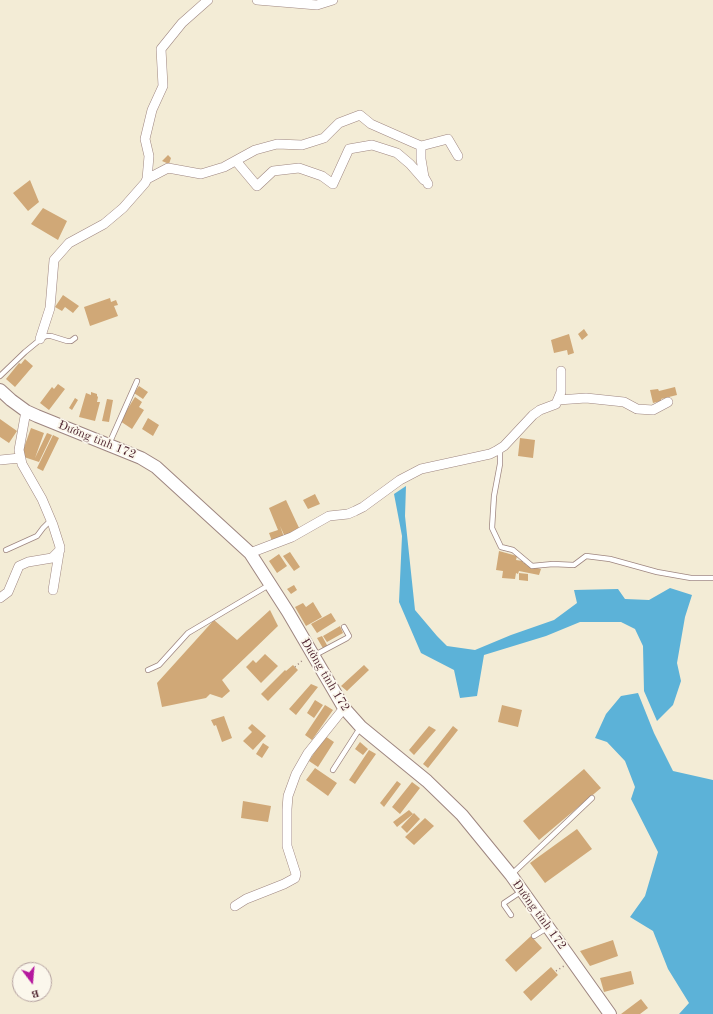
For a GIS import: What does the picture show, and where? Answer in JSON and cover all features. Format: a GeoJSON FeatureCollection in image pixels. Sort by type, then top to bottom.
{"type":"FeatureCollection","features":[{"type":"Feature","properties":{"kind":"main road","name":"Đường tỉnh 172"},"geometry":{"type":"LineString","coordinates":[[0,390],[26,411],[141,458],[156,467],[250,553],[271,584],[344,708],[361,726],[446,798],[462,814],[511,875],[610,1014]]}},
{"type":"Feature","properties":{"kind":"street"},"geometry":{"type":"LineString","coordinates":[[40,339],[50,308],[54,260],[69,243],[91,232],[114,216],[146,183],[149,156],[145,139],[152,110],[162,86],[161,49],[182,23],[208,0]]}},
{"type":"Feature","properties":{"kind":"street"},"geometry":{"type":"LineString","coordinates":[[257,0],[317,5],[333,0]]}},
{"type":"Feature","properties":{"kind":"street"},"geometry":{"type":"LineString","coordinates":[[147,179],[168,168],[201,174],[224,167],[255,150],[276,144],[302,145],[324,138],[339,123],[360,115],[371,124],[421,146],[448,139],[458,156]]}},
{"type":"Feature","properties":{"kind":"street"},"geometry":{"type":"LineString","coordinates":[[236,161],[257,186],[272,171],[299,168],[322,176],[333,184],[349,149],[372,145],[397,153],[410,164],[428,184],[424,177],[421,159],[421,146]]}},
{"type":"Feature","properties":{"kind":"street"},"geometry":{"type":"LineString","coordinates":[[250,553],[292,536],[330,516],[355,512],[400,480],[421,469],[490,454],[500,448],[533,415],[540,410],[556,404],[561,392],[560,371]]}},
{"type":"Feature","properties":{"kind":"street"},"geometry":{"type":"LineString","coordinates":[[558,400],[586,398],[624,402],[637,409],[653,410],[668,402]]}},
{"type":"Feature","properties":{"kind":"street"},"geometry":{"type":"LineString","coordinates":[[26,411],[19,443],[20,458],[42,499],[59,540],[60,550],[53,590]]}},
{"type":"Feature","properties":{"kind":"street"},"geometry":{"type":"LineString","coordinates":[[0,460],[20,458]]}},
{"type":"Feature","properties":{"kind":"street"},"geometry":{"type":"LineString","coordinates":[[0,598],[8,592],[19,566],[28,562],[52,558],[60,550]]}},
{"type":"Feature","properties":{"kind":"street"},"geometry":{"type":"LineString","coordinates":[[235,906],[246,899],[295,878],[296,874],[287,846],[288,796],[296,774],[308,752],[344,708]]}},
{"type":"Feature","properties":{"kind":"lane"},"geometry":{"type":"LineString","coordinates":[[0,376],[40,339],[46,336],[51,336],[71,341],[75,338]]}},
{"type":"Feature","properties":{"kind":"lane"},"geometry":{"type":"LineString","coordinates":[[108,445],[137,381]]}},
{"type":"Feature","properties":{"kind":"lane"},"geometry":{"type":"LineString","coordinates":[[500,448],[500,464],[494,496],[492,528],[501,547],[513,550],[532,566],[553,564],[574,565],[586,556],[610,559],[657,572],[691,578],[713,578]]}},
{"type":"Feature","properties":{"kind":"lane"},"geometry":{"type":"LineString","coordinates":[[6,550],[37,536],[51,520]]}},
{"type":"Feature","properties":{"kind":"lane"},"geometry":{"type":"LineString","coordinates":[[148,670],[159,665],[188,633],[271,584]]}},
{"type":"Feature","properties":{"kind":"lane"},"geometry":{"type":"LineString","coordinates":[[313,656],[347,638],[349,636],[344,627]]}},
{"type":"Feature","properties":{"kind":"lane"},"geometry":{"type":"LineString","coordinates":[[333,770],[361,726]]}},
{"type":"Feature","properties":{"kind":"lane"},"geometry":{"type":"LineString","coordinates":[[511,875],[592,798]]}},
{"type":"Feature","properties":{"kind":"lane"},"geometry":{"type":"LineString","coordinates":[[511,915],[504,905],[504,902],[522,891]]}},
{"type":"Feature","properties":{"kind":"lane"},"geometry":{"type":"LineString","coordinates":[[534,936],[548,927]]}},
{"type":"Feature","properties":{"kind":"water"},"geometry":{"type":"Polygon","coordinates":[[[406,486],[405,516],[415,610],[447,646],[475,650],[511,635],[554,620],[577,603],[574,590],[618,589],[625,599],[649,600],[670,588],[692,595],[685,617],[677,663],[681,681],[673,705],[657,721],[644,691],[643,646],[635,629],[621,622],[580,622],[546,636],[484,655],[477,696],[460,698],[454,670],[421,653],[399,602],[402,536],[394,494],[406,486]]]}},
{"type":"Feature","properties":{"kind":"water"},"geometry":{"type":"Polygon","coordinates":[[[638,693],[654,733],[673,771],[713,780],[713,1014],[679,1014],[689,1003],[668,969],[653,931],[630,917],[645,896],[658,852],[631,799],[635,787],[625,761],[607,742],[595,738],[606,714],[621,696],[638,693]]]}},
{"type":"Feature","properties":{"kind":"building"},"geometry":{"type":"Polygon","coordinates":[[[168,155],[171,158],[169,164],[162,161],[168,155]]]}},
{"type":"Feature","properties":{"kind":"building"},"geometry":{"type":"Polygon","coordinates":[[[30,180],[39,202],[28,211],[13,193],[30,180]]]}},
{"type":"Feature","properties":{"kind":"building"},"geometry":{"type":"Polygon","coordinates":[[[43,208],[67,221],[58,240],[31,224],[43,208]]]}},
{"type":"Feature","properties":{"kind":"building"},"geometry":{"type":"Polygon","coordinates":[[[63,295],[79,306],[73,313],[65,307],[62,311],[55,307],[63,295]]]}},
{"type":"Feature","properties":{"kind":"building"},"geometry":{"type":"Polygon","coordinates":[[[110,298],[111,302],[116,300],[118,305],[114,306],[118,316],[90,326],[84,307],[110,298]]]}},
{"type":"Feature","properties":{"kind":"building"},"geometry":{"type":"Polygon","coordinates":[[[584,329],[588,335],[582,340],[578,334],[584,329]]]}},
{"type":"Feature","properties":{"kind":"building"},"geometry":{"type":"Polygon","coordinates":[[[569,334],[574,353],[568,355],[567,350],[554,353],[551,340],[569,334]]]}},
{"type":"Feature","properties":{"kind":"building"},"geometry":{"type":"Polygon","coordinates":[[[25,359],[33,366],[15,387],[6,379],[19,363],[21,364],[25,359]]]}},
{"type":"Feature","properties":{"kind":"building"},"geometry":{"type":"Polygon","coordinates":[[[58,384],[65,389],[49,410],[40,403],[52,387],[54,389],[58,384]]]}},
{"type":"Feature","properties":{"kind":"building"},"geometry":{"type":"Polygon","coordinates":[[[139,386],[148,392],[143,399],[134,393],[139,386]]]}},
{"type":"Feature","properties":{"kind":"building"},"geometry":{"type":"Polygon","coordinates":[[[675,387],[677,395],[661,399],[661,401],[653,403],[650,390],[658,389],[659,391],[675,387]]]}},
{"type":"Feature","properties":{"kind":"building"},"geometry":{"type":"Polygon","coordinates":[[[91,392],[97,394],[97,402],[100,402],[95,421],[79,417],[86,393],[91,395],[91,392]]]}},
{"type":"Feature","properties":{"kind":"building"},"geometry":{"type":"Polygon","coordinates":[[[135,397],[142,402],[139,407],[144,410],[132,429],[120,421],[135,397]]]}},
{"type":"Feature","properties":{"kind":"building"},"geometry":{"type":"Polygon","coordinates":[[[75,398],[78,400],[72,410],[69,408],[75,398]]]}},
{"type":"Feature","properties":{"kind":"building"},"geometry":{"type":"Polygon","coordinates":[[[107,399],[113,400],[109,422],[102,421],[107,399]]]}},
{"type":"Feature","properties":{"kind":"building"},"geometry":{"type":"Polygon","coordinates":[[[148,418],[159,425],[153,436],[142,429],[148,418]]]}},
{"type":"Feature","properties":{"kind":"building"},"geometry":{"type":"Polygon","coordinates":[[[0,419],[17,431],[9,443],[0,437],[0,419]]]}},
{"type":"Feature","properties":{"kind":"building"},"geometry":{"type":"Polygon","coordinates":[[[31,428],[44,433],[35,458],[47,433],[52,435],[39,462],[21,456],[31,428]]]}},
{"type":"Feature","properties":{"kind":"building"},"geometry":{"type":"Polygon","coordinates":[[[53,435],[59,438],[43,471],[37,468],[53,435]]]}},
{"type":"Feature","properties":{"kind":"building"},"geometry":{"type":"Polygon","coordinates":[[[520,438],[535,440],[533,458],[518,456],[520,438]]]}},
{"type":"Feature","properties":{"kind":"building"},"geometry":{"type":"Polygon","coordinates":[[[315,494],[320,504],[308,509],[303,500],[315,494]]]}},
{"type":"Feature","properties":{"kind":"building"},"geometry":{"type":"Polygon","coordinates":[[[286,500],[300,530],[285,537],[280,526],[284,537],[272,541],[269,533],[278,530],[269,508],[286,500]]]}},
{"type":"Feature","properties":{"kind":"building"},"geometry":{"type":"Polygon","coordinates":[[[499,551],[517,556],[516,560],[523,561],[526,565],[541,569],[539,575],[519,571],[518,574],[516,573],[515,579],[502,578],[503,571],[496,570],[499,551]]]}},
{"type":"Feature","properties":{"kind":"building"},"geometry":{"type":"Polygon","coordinates":[[[290,552],[300,567],[294,571],[283,556],[290,552]]]}},
{"type":"Feature","properties":{"kind":"building"},"geometry":{"type":"Polygon","coordinates":[[[279,554],[287,566],[277,573],[269,561],[279,554]]]}},
{"type":"Feature","properties":{"kind":"building"},"geometry":{"type":"Polygon","coordinates":[[[519,573],[528,574],[528,581],[519,580],[519,573]]]}},
{"type":"Feature","properties":{"kind":"building"},"geometry":{"type":"Polygon","coordinates":[[[294,585],[297,590],[291,594],[287,589],[294,585]]]}},
{"type":"Feature","properties":{"kind":"building"},"geometry":{"type":"Polygon","coordinates":[[[313,602],[322,617],[306,626],[295,607],[303,603],[306,607],[313,602]]]}},
{"type":"Feature","properties":{"kind":"building"},"geometry":{"type":"Polygon","coordinates":[[[270,610],[278,626],[222,680],[230,691],[222,698],[210,694],[206,698],[162,707],[157,683],[214,620],[237,640],[270,610]]]}},
{"type":"Feature","properties":{"kind":"building"},"geometry":{"type":"Polygon","coordinates":[[[331,613],[336,621],[317,633],[311,624],[331,613]]]}},
{"type":"Feature","properties":{"kind":"building"},"geometry":{"type":"Polygon","coordinates":[[[340,626],[343,633],[327,642],[323,636],[340,626]]]}},
{"type":"Feature","properties":{"kind":"building"},"geometry":{"type":"Polygon","coordinates":[[[322,636],[328,647],[324,650],[317,638],[322,636]]]}},
{"type":"Feature","properties":{"kind":"building"},"geometry":{"type":"Polygon","coordinates":[[[265,654],[278,666],[261,683],[246,667],[253,660],[256,663],[265,654]]]}},
{"type":"Feature","properties":{"kind":"building"},"geometry":{"type":"Polygon","coordinates":[[[293,665],[298,670],[268,701],[261,694],[285,670],[286,671],[293,665]]]}},
{"type":"Feature","properties":{"kind":"building"},"geometry":{"type":"Polygon","coordinates":[[[364,665],[369,670],[347,691],[341,686],[364,665]]]}},
{"type":"Feature","properties":{"kind":"building"},"geometry":{"type":"Polygon","coordinates":[[[311,684],[318,687],[296,715],[289,709],[311,684]]]}},
{"type":"Feature","properties":{"kind":"building"},"geometry":{"type":"Polygon","coordinates":[[[315,700],[323,705],[314,718],[307,713],[315,700]]]}},
{"type":"Feature","properties":{"kind":"building"},"geometry":{"type":"Polygon","coordinates":[[[325,705],[333,710],[312,740],[305,735],[325,705]]]}},
{"type":"Feature","properties":{"kind":"building"},"geometry":{"type":"Polygon","coordinates":[[[502,705],[522,710],[518,727],[498,722],[502,705]]]}},
{"type":"Feature","properties":{"kind":"building"},"geometry":{"type":"Polygon","coordinates":[[[224,716],[232,738],[222,742],[216,725],[214,726],[211,720],[224,716]]]}},
{"type":"Feature","properties":{"kind":"building"},"geometry":{"type":"Polygon","coordinates":[[[252,724],[266,736],[253,750],[243,741],[252,732],[248,728],[252,724]]]}},
{"type":"Feature","properties":{"kind":"building"},"geometry":{"type":"Polygon","coordinates":[[[429,726],[436,730],[414,755],[409,750],[429,726]]]}},
{"type":"Feature","properties":{"kind":"building"},"geometry":{"type":"Polygon","coordinates":[[[453,726],[458,730],[428,768],[423,764],[453,726]]]}},
{"type":"Feature","properties":{"kind":"building"},"geometry":{"type":"Polygon","coordinates":[[[325,736],[334,742],[318,767],[309,761],[325,736]]]}},
{"type":"Feature","properties":{"kind":"building"},"geometry":{"type":"Polygon","coordinates":[[[360,742],[368,749],[363,755],[355,749],[360,742]]]}},
{"type":"Feature","properties":{"kind":"building"},"geometry":{"type":"Polygon","coordinates":[[[263,743],[269,747],[262,758],[256,754],[263,743]]]}},
{"type":"Feature","properties":{"kind":"building"},"geometry":{"type":"Polygon","coordinates":[[[369,750],[376,754],[355,784],[349,780],[369,750]]]}},
{"type":"Feature","properties":{"kind":"building"},"geometry":{"type":"Polygon","coordinates":[[[315,768],[337,783],[328,796],[306,780],[315,768]]]}},
{"type":"Feature","properties":{"kind":"building"},"geometry":{"type":"Polygon","coordinates":[[[584,769],[601,788],[539,840],[523,821],[584,769]]]}},
{"type":"Feature","properties":{"kind":"building"},"geometry":{"type":"Polygon","coordinates":[[[397,781],[401,784],[384,807],[380,803],[397,781]]]}},
{"type":"Feature","properties":{"kind":"building"},"geometry":{"type":"Polygon","coordinates":[[[412,782],[420,788],[400,814],[392,807],[412,782]]]}},
{"type":"Feature","properties":{"kind":"building"},"geometry":{"type":"Polygon","coordinates":[[[243,801],[271,806],[268,822],[241,818],[243,801]]]}},
{"type":"Feature","properties":{"kind":"building"},"geometry":{"type":"Polygon","coordinates":[[[409,810],[413,814],[397,827],[393,822],[409,810]]]}},
{"type":"Feature","properties":{"kind":"building"},"geometry":{"type":"Polygon","coordinates":[[[414,813],[420,819],[407,833],[401,827],[414,813]]]}},
{"type":"Feature","properties":{"kind":"building"},"geometry":{"type":"Polygon","coordinates":[[[425,818],[434,826],[414,845],[405,837],[425,818]]]}},
{"type":"Feature","properties":{"kind":"building"},"geometry":{"type":"Polygon","coordinates":[[[577,829],[592,849],[545,883],[530,863],[577,829]]]}},
{"type":"Feature","properties":{"kind":"building"},"geometry":{"type":"Polygon","coordinates":[[[531,936],[542,948],[516,972],[505,960],[531,936]]]}},
{"type":"Feature","properties":{"kind":"building"},"geometry":{"type":"Polygon","coordinates":[[[613,940],[618,956],[590,966],[580,951],[613,940]]]}},
{"type":"Feature","properties":{"kind":"building"},"geometry":{"type":"Polygon","coordinates":[[[551,967],[558,975],[531,1001],[523,992],[551,967]]]}},
{"type":"Feature","properties":{"kind":"building"},"geometry":{"type":"Polygon","coordinates":[[[631,971],[634,984],[604,992],[600,978],[631,971]]]}},
{"type":"Feature","properties":{"kind":"building"},"geometry":{"type":"Polygon","coordinates":[[[641,999],[648,1008],[640,1014],[621,1014],[641,999]]]}}]}
